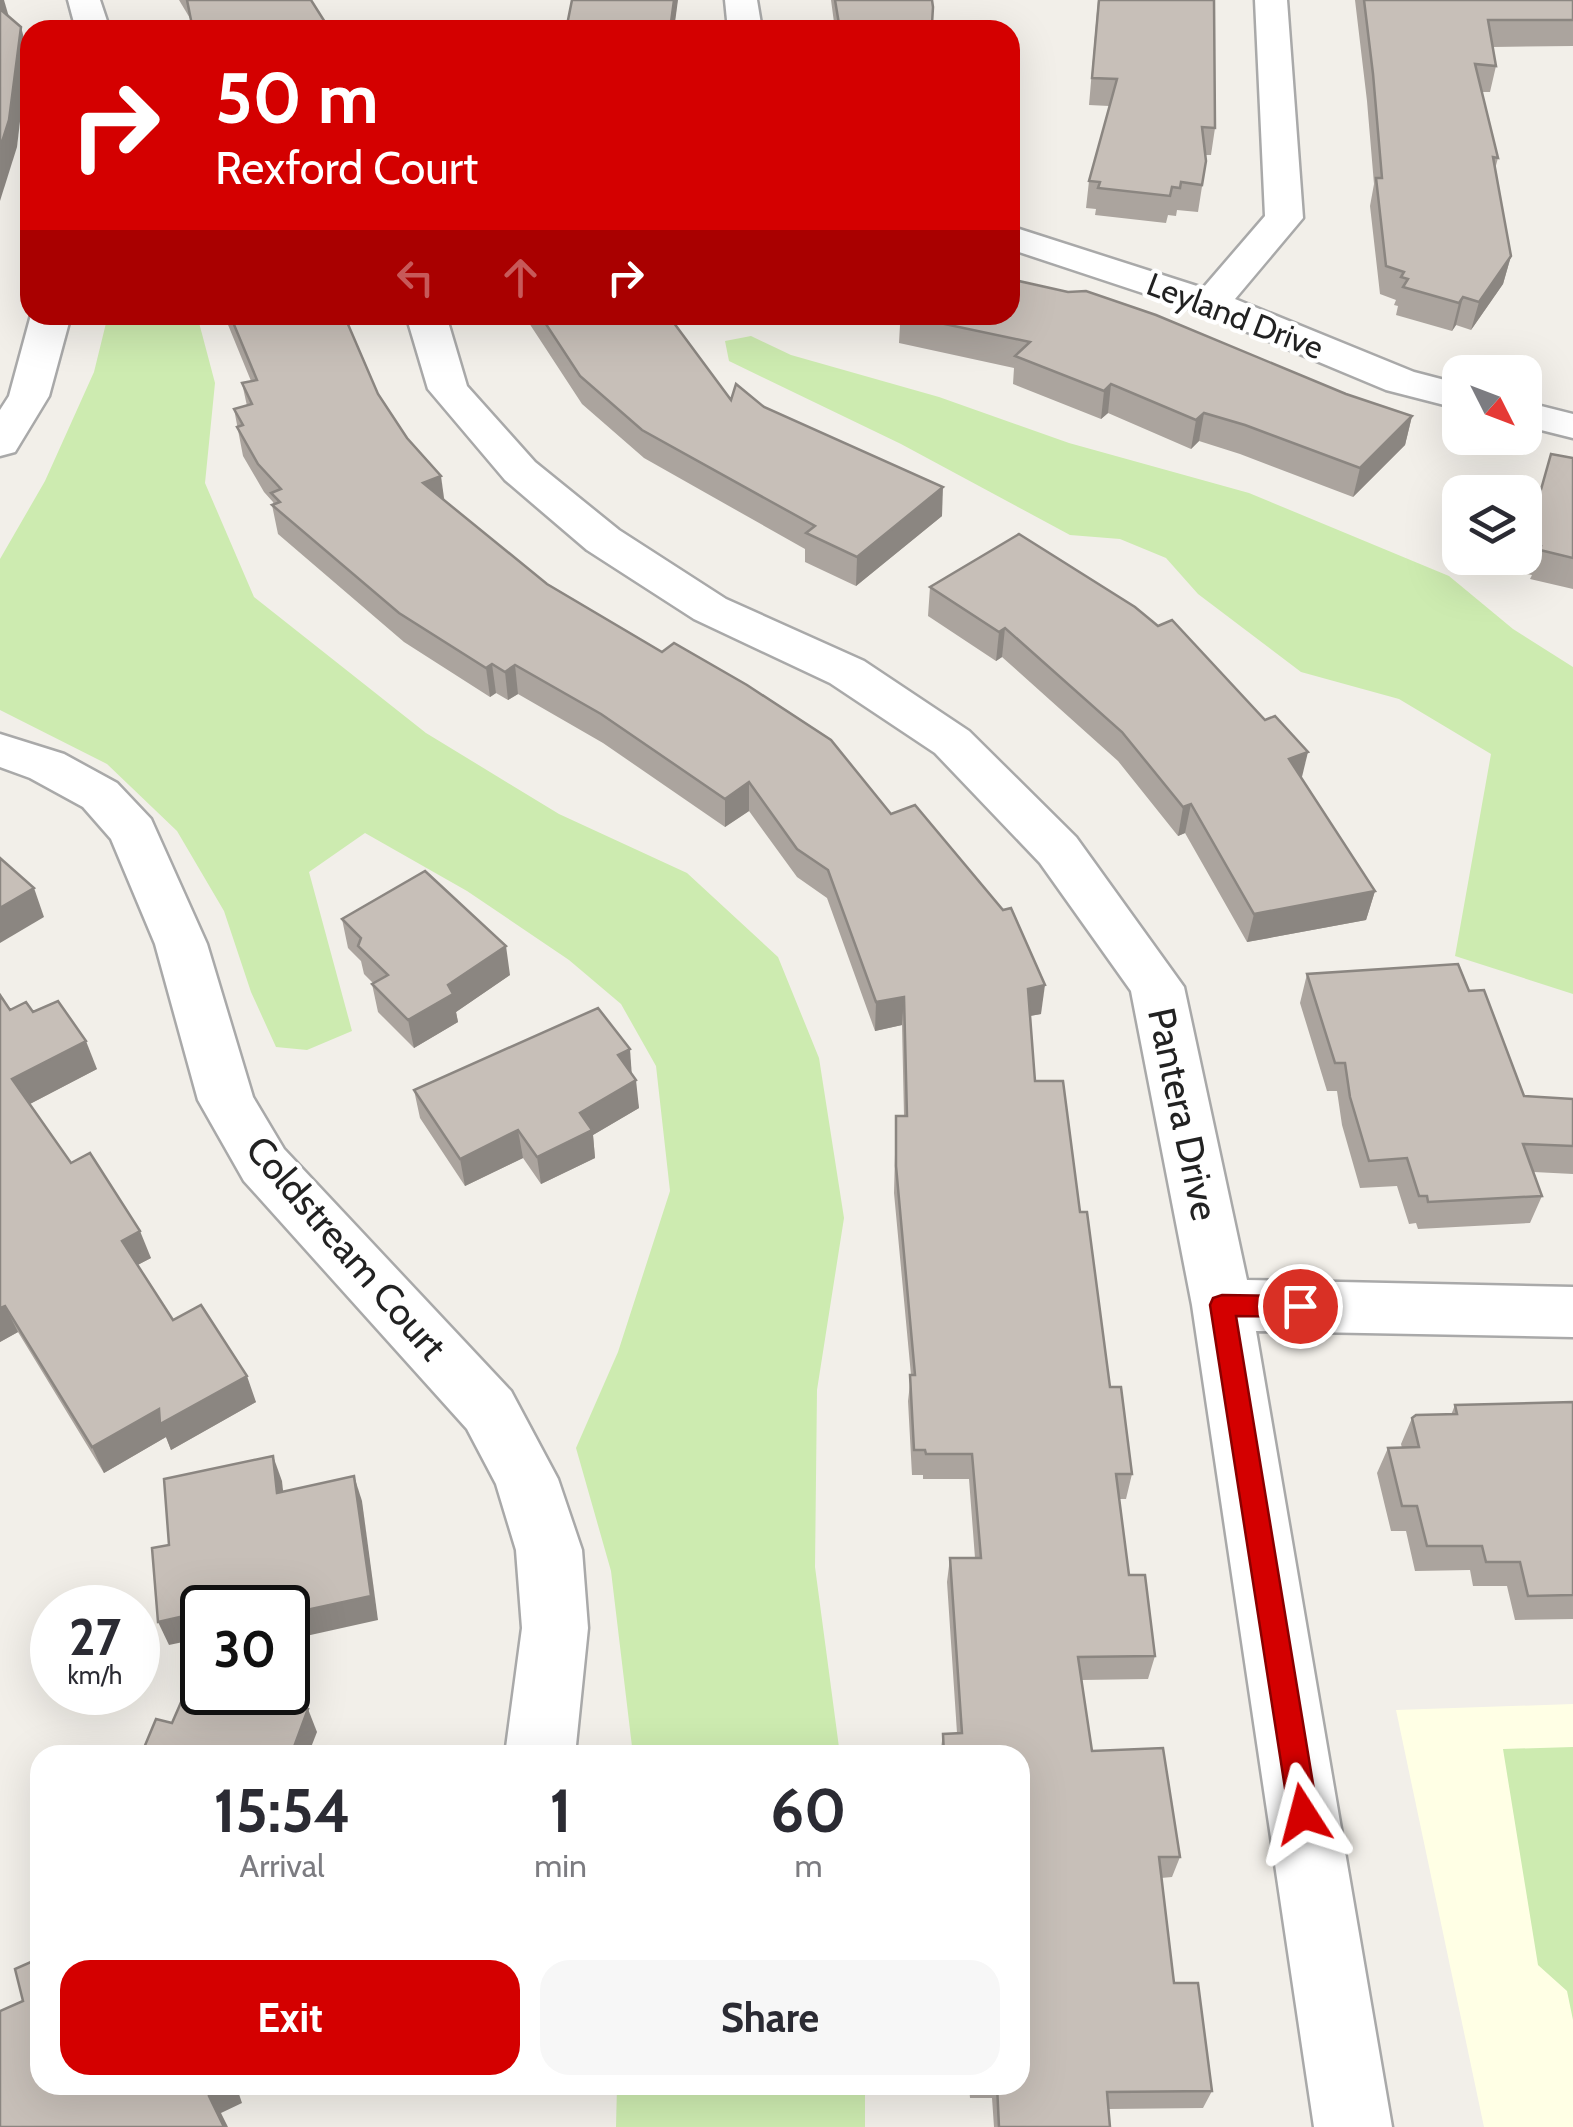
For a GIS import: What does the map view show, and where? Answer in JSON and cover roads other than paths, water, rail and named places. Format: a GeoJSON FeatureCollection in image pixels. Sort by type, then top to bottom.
{"type":"FeatureCollection","features":[{"type":"Feature","properties":{"kind":"street"},"geometry":{"type":"LineString","coordinates":[[1211,304],[1284,218],[1271,0]]}},
{"type":"Feature","properties":{"kind":"street","name":"Leyland Drive"},"geometry":{"type":"LineString","coordinates":[[1020,239],[1211,304],[1400,381],[1442,392]]}},
{"type":"Feature","properties":{"kind":"street"},"geometry":{"type":"LineString","coordinates":[[0,443],[30,396],[49,325]]}},
{"type":"Feature","properties":{"kind":"street","name":"Pantera Drive"},"geometry":{"type":"LineString","coordinates":[[429,325],[448,389],[520,471],[603,540],[710,608],[847,672],[952,742],[1058,850],[1156,987],[1222,1305],[1353,2127]]}},
{"type":"Feature","properties":{"kind":"street"},"geometry":{"type":"LineString","coordinates":[[1542,418],[1573,426]]}},
{"type":"Feature","properties":{"kind":"street","name":"Coldstream Court"},"geometry":{"type":"LineString","coordinates":[[0,750],[47,766],[100,795],[133,832],[181,944],[226,1100],[264,1165],[489,1410],[526,1479],[549,1550],[554,1628],[541,1745]]}},
{"type":"Feature","properties":{"kind":"street"},"geometry":{"type":"LineString","coordinates":[[1222,1305],[1573,1312]]}}]}
